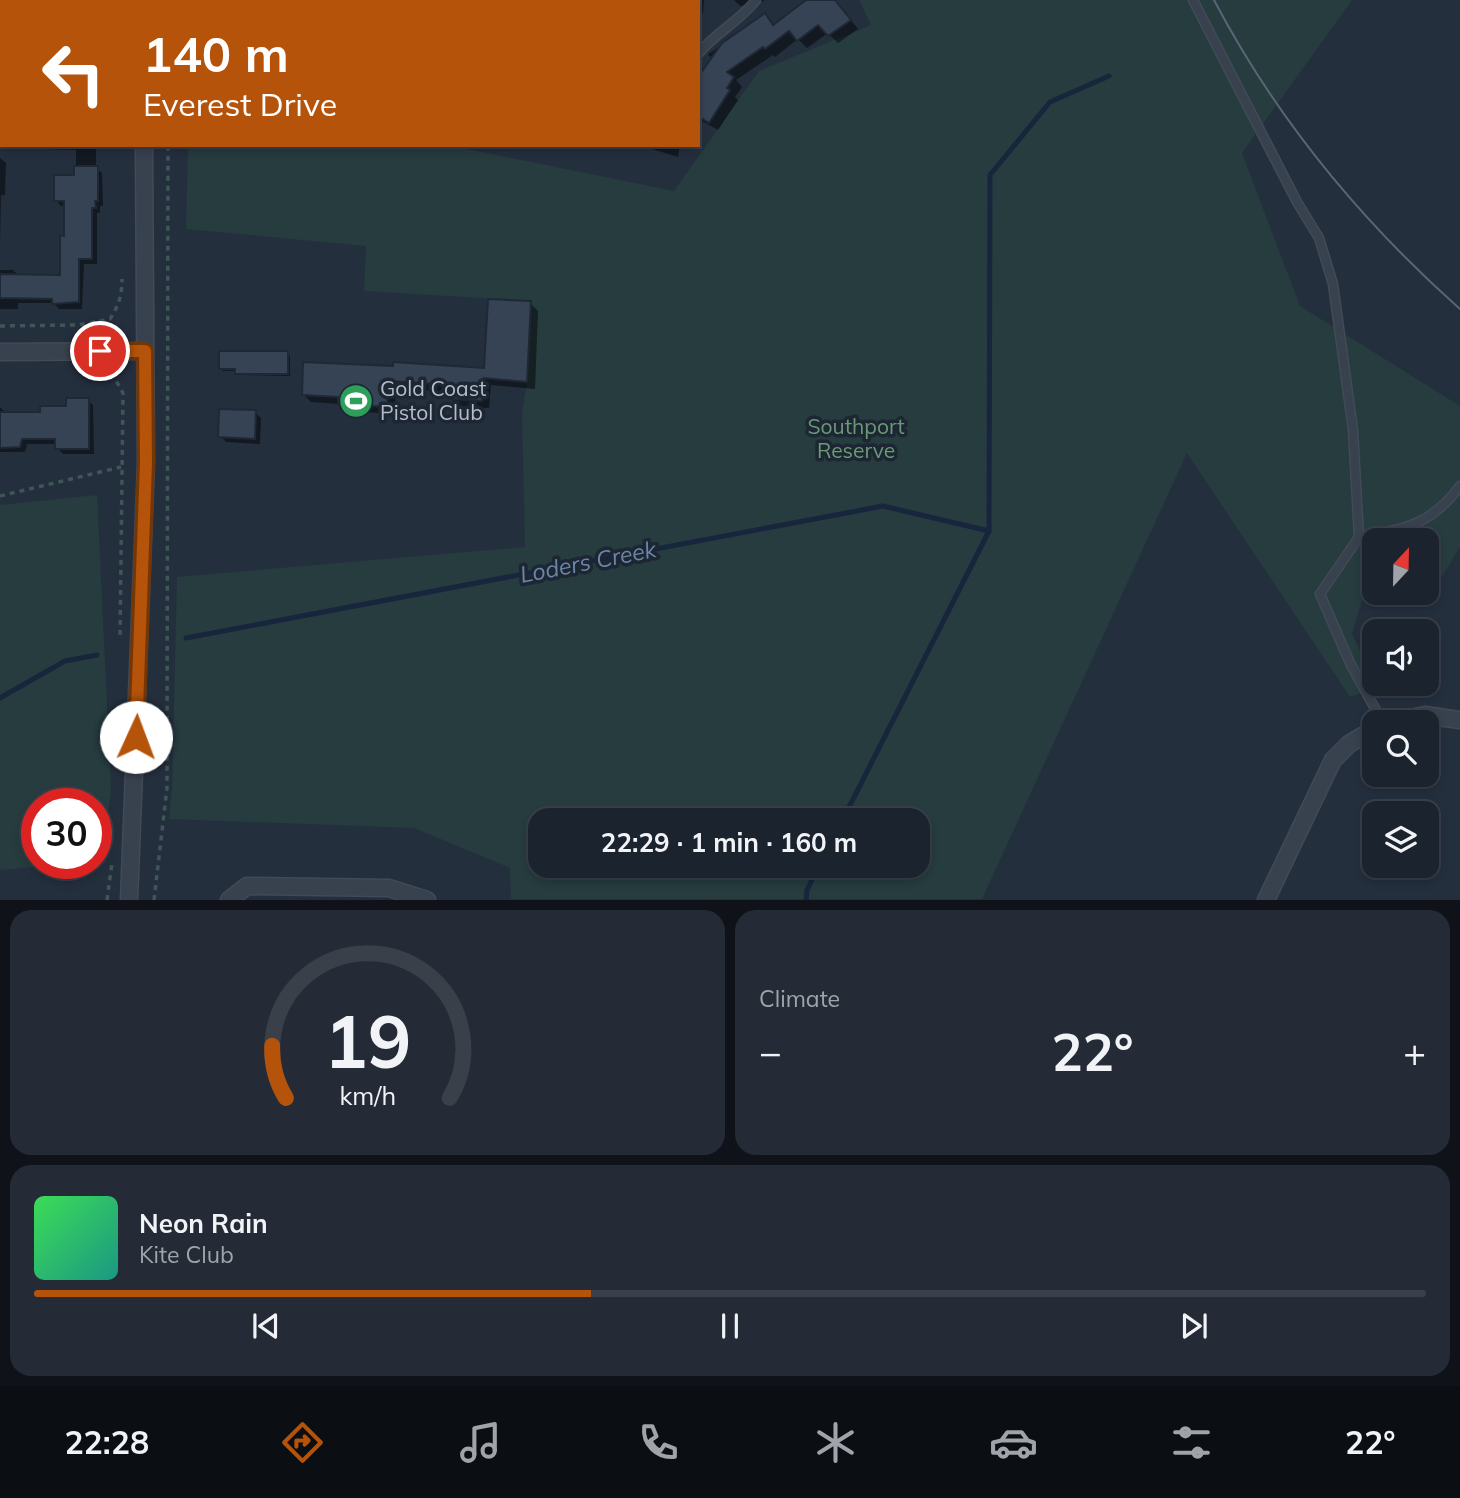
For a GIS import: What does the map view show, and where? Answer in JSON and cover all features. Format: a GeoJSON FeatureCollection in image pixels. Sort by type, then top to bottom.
{"type":"FeatureCollection","features":[{"type":"Feature","properties":{"kind":"street"},"geometry":{"type":"LineString","coordinates":[[129,900],[145,477],[144,147]]}},
{"type":"Feature","properties":{"kind":"street"},"geometry":{"type":"LineString","coordinates":[[0,352],[145,351]]}},
{"type":"Feature","properties":{"kind":"street"},"geometry":{"type":"LineString","coordinates":[[1439,717],[1460,720]]}},
{"type":"Feature","properties":{"kind":"street"},"geometry":{"type":"LineString","coordinates":[[1266,900],[1334,760],[1349,744],[1362,736]]}},
{"type":"Feature","properties":{"kind":"street"},"geometry":{"type":"LineString","coordinates":[[229,900],[247,886],[389,888],[427,900]]}},
{"type":"Feature","properties":{"kind":"lane"},"geometry":{"type":"LineString","coordinates":[[700,52],[756,0]]}},
{"type":"Feature","properties":{"kind":"lane"},"geometry":{"type":"LineString","coordinates":[[1193,0],[1297,202],[1319,238],[1333,284],[1353,430],[1359,537],[1320,594],[1350,663],[1376,710]]}},
{"type":"Feature","properties":{"kind":"lane"},"geometry":{"type":"LineString","coordinates":[[1359,537],[1400,531],[1425,520],[1443,506],[1460,486]]}},
{"type":"Feature","properties":{"kind":"path"},"geometry":{"type":"LineString","coordinates":[[154,900],[167,788],[168,147]]}},
{"type":"Feature","properties":{"kind":"path"},"geometry":{"type":"LineString","coordinates":[[0,326],[78,325],[110,319],[122,296],[122,279]]}},
{"type":"Feature","properties":{"kind":"path"},"geometry":{"type":"LineString","coordinates":[[97,369],[105,369],[113,375],[122,393],[120,640]]}},
{"type":"Feature","properties":{"kind":"path"},"geometry":{"type":"LineString","coordinates":[[0,496],[121,467]]}},
{"type":"Feature","properties":{"kind":"path"},"geometry":{"type":"LineString","coordinates":[[107,900],[113,854]]}},
{"type":"Feature","properties":{"kind":"green space","name":"Southport Reserve"},"geometry":{"type":"Polygon","coordinates":[[[859,0],[1352,0],[1242,153],[1300,306],[1460,406],[1460,547],[1439,578],[1439,528],[1362,528],[1362,600],[1352,634],[1362,654],[1362,693],[1350,697],[1187,453],[982,899],[511,899],[510,868],[414,828],[169,819],[177,577],[525,547],[522,413],[527,382],[531,301],[364,291],[366,246],[186,229],[188,147],[457,147],[674,191],[759,71],[871,25],[859,0]]]}},
{"type":"Feature","properties":{"kind":"green space"},"geometry":{"type":"Polygon","coordinates":[[[97,495],[111,787],[21,788],[21,868],[0,870],[0,505],[97,495]]]}},
{"type":"Feature","properties":{"kind":"building"},"geometry":{"type":"Polygon","coordinates":[[[806,0],[835,0],[851,20],[828,36],[818,25],[797,41],[789,31],[765,49],[763,47],[727,72],[734,77],[727,88],[730,90],[709,123],[700,117],[700,74],[722,43],[765,13],[773,25],[806,0]]]}},
{"type":"Feature","properties":{"kind":"building"},"geometry":{"type":"Polygon","coordinates":[[[74,166],[98,166],[98,201],[95,201],[96,208],[92,208],[92,259],[79,259],[79,302],[52,304],[52,299],[0,298],[0,274],[60,275],[60,235],[64,236],[64,201],[54,201],[54,175],[74,175],[74,166]]]}},
{"type":"Feature","properties":{"kind":"building"},"geometry":{"type":"Polygon","coordinates":[[[488,299],[531,301],[527,382],[484,378],[482,401],[450,399],[451,385],[389,381],[387,407],[338,404],[338,397],[302,395],[303,362],[393,366],[393,362],[484,368],[488,299]]]}},
{"type":"Feature","properties":{"kind":"building"},"geometry":{"type":"Polygon","coordinates":[[[219,351],[288,351],[288,374],[235,374],[235,369],[219,369],[219,351]]]}},
{"type":"Feature","properties":{"kind":"building"},"geometry":{"type":"Polygon","coordinates":[[[66,398],[89,398],[89,449],[55,449],[55,439],[22,439],[20,447],[0,448],[0,412],[40,412],[40,406],[66,406],[66,398]]]}},
{"type":"Feature","properties":{"kind":"building"},"geometry":{"type":"Polygon","coordinates":[[[219,409],[256,410],[255,439],[218,437],[219,409]]]}},
{"type":"Feature","properties":{"kind":"waterway","name":"Loders Creek"},"geometry":{"type":"LineString","coordinates":[[849,808],[989,531],[990,175],[1050,102],[1109,76]]}},
{"type":"Feature","properties":{"kind":"waterway","name":"Loders Creek"},"geometry":{"type":"LineString","coordinates":[[186,638],[883,506],[989,531]]}},
{"type":"Feature","properties":{"kind":"waterway","name":"Loders Creek"},"geometry":{"type":"LineString","coordinates":[[0,698],[65,661],[97,655]]}},
{"type":"Feature","properties":{"kind":"waterway","name":"Loders Creek"},"geometry":{"type":"LineString","coordinates":[[806,900],[813,878]]}},
{"type":"Feature","properties":{"kind":"tram line"},"geometry":{"type":"LineString","coordinates":[[1214,0],[1265,86],[1323,166],[1389,240],[1460,309]]}},
{"type":"Feature","properties":{"kind":"place","name":"Gold Coast Pistol Club"},"geometry":{"type":"Point","coordinates":[356,401]}},
{"type":"Feature","properties":{"kind":"route"},"geometry":{"type":"LineString","coordinates":[[100,351],[145,351],[146,463],[136,737]]}}]}
